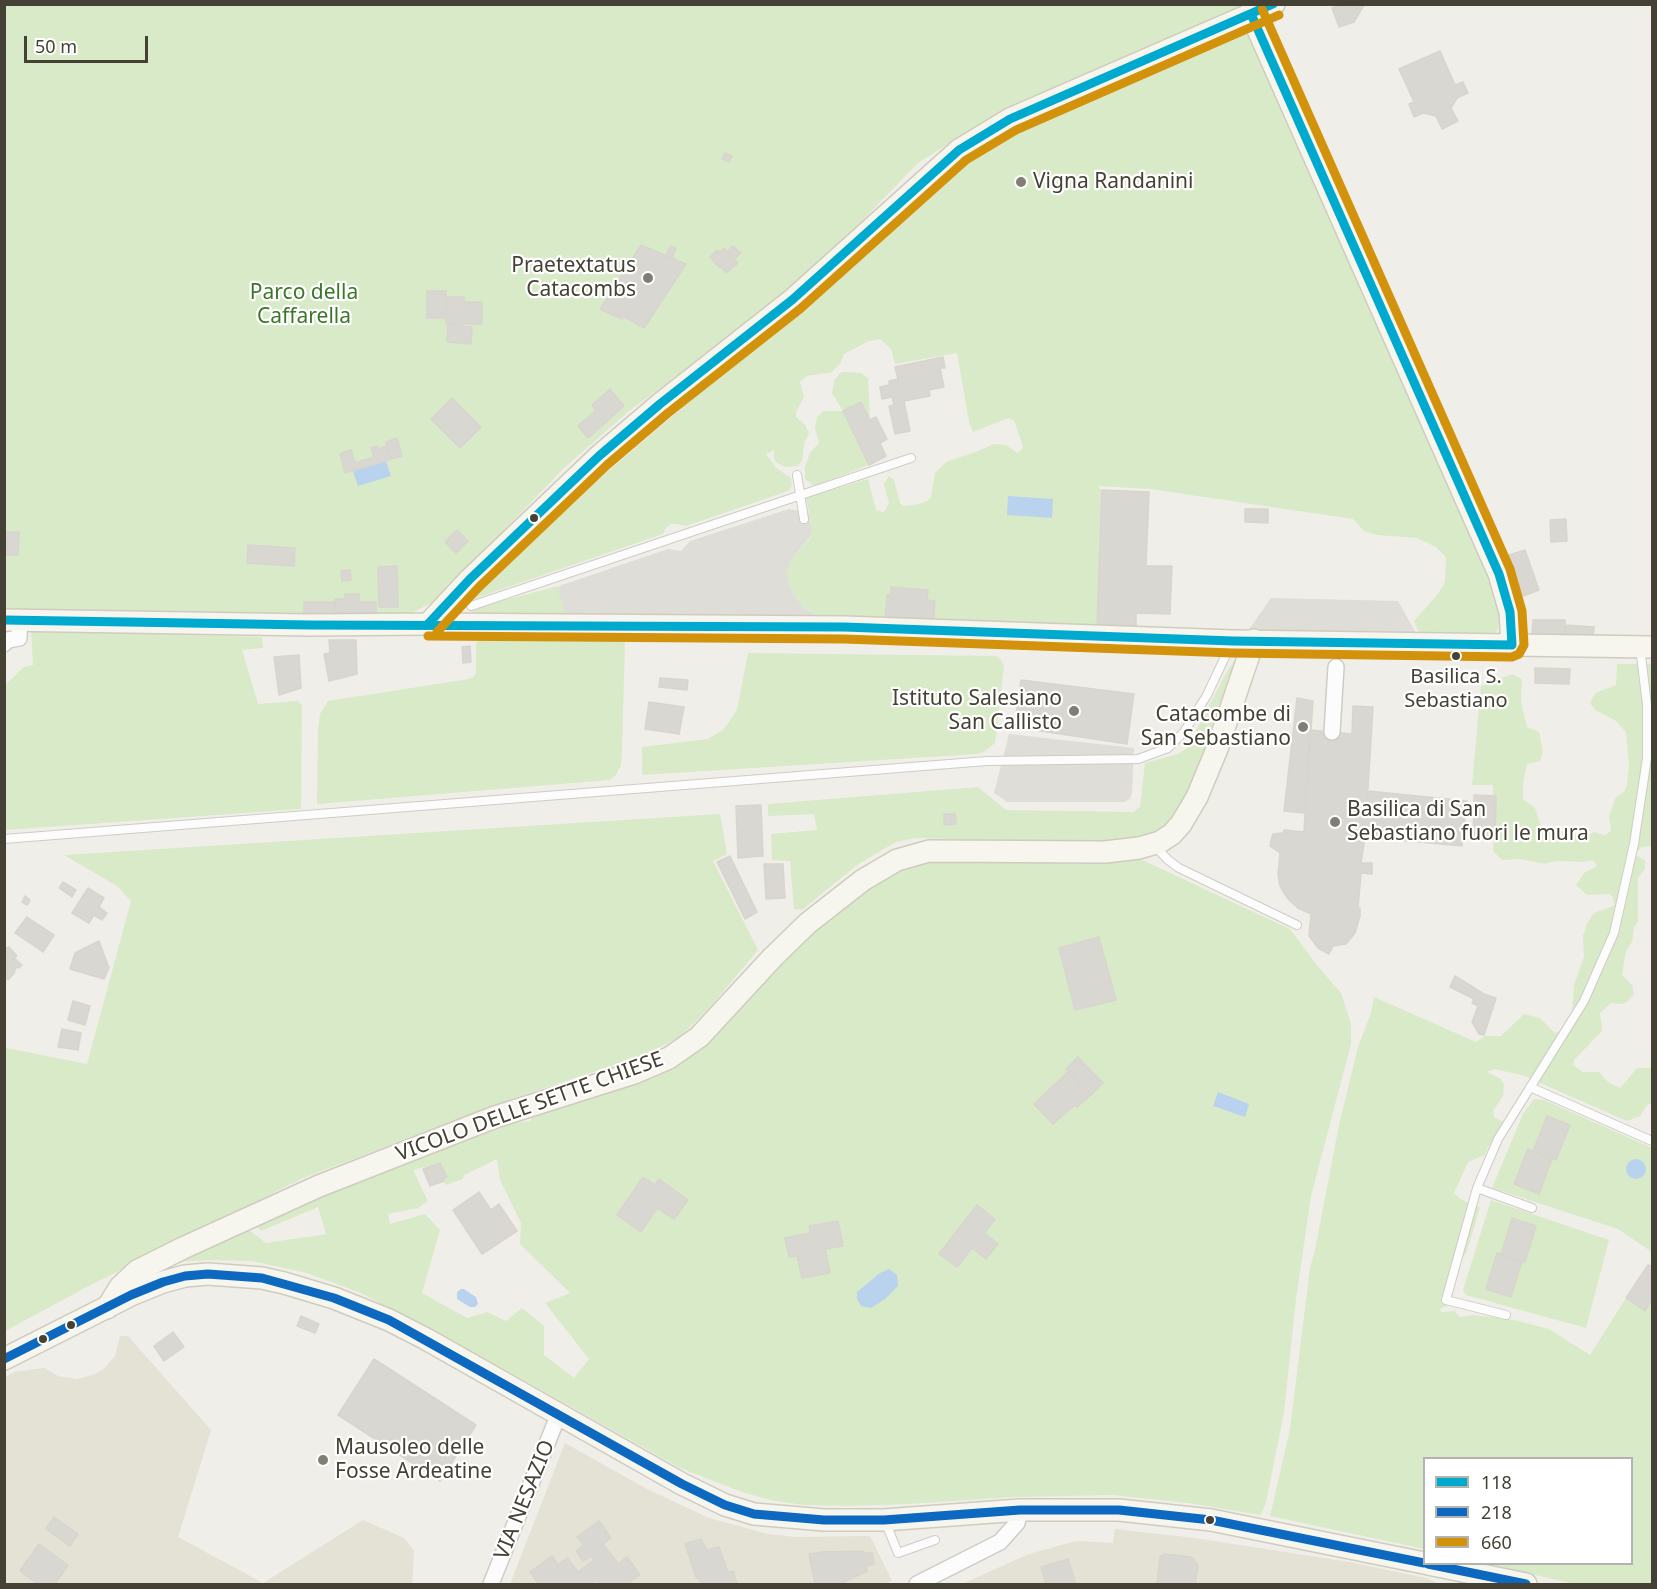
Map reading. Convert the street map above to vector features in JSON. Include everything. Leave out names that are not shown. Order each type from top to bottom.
[{"type":"main road","points":[[428,624],[535,515],[606,450],[792,300],[935,170],[964,147],[1010,119],[1274,4]]},
{"type":"main road","points":[[1251,14],[1499,574],[1510,612],[1512,645]]},
{"type":"main road","points":[[12,620],[310,626],[428,624],[844,627],[1233,640],[1646,647]]},
{"type":"main road","name":"VICOLO DELLE SETTE CHIESE","points":[[107,1308],[120,1287],[137,1271],[319,1186],[495,1117],[634,1073],[669,1058],[699,1037],[773,957],[808,923],[863,880],[897,860],[929,851],[1105,852],[1132,850],[1154,844],[1178,828],[1193,806],[1217,749],[1254,640]]},
{"type":"main road","points":[[4,1359],[142,1290],[185,1276],[232,1275],[284,1283],[343,1301],[389,1320],[682,1484],[737,1509],[754,1514],[793,1519],[884,1520],[1020,1510],[1119,1510],[1186,1516],[1423,1562]]},
{"type":"main road","points":[[1434,1565],[1502,1582],[1527,1584]]},
{"type":"street","points":[[4,644],[8,640],[19,638],[12,620]]},
{"type":"street","points":[[1332,732],[1336,667]]},
{"type":"street","name":"VIA NESAZIO","points":[[491,1584],[558,1416]]},
{"type":"street","points":[[917,1584],[1000,1542],[1017,1523],[1020,1510]]},
{"type":"lane","points":[[471,606],[911,458]]},
{"type":"lane","points":[[797,475],[804,519]]},
{"type":"lane","points":[[4,839],[987,761],[1138,759],[1163,751],[1179,739],[1207,694],[1233,640]]},
{"type":"lane","points":[[1506,1315],[1446,1300],[1477,1188],[1498,1139],[1584,1001],[1614,933],[1634,844],[1647,758],[1646,647]]},
{"type":"lane","points":[[1154,844],[1168,860],[1179,867],[1297,926]]},
{"type":"lane","points":[[1530,1087],[1653,1141]]},
{"type":"lane","points":[[1477,1188],[1532,1208]]},
{"type":"lane","points":[[884,1520],[898,1553],[935,1540]]},
{"type":"shaded area","points":[[789,509],[809,513],[812,531],[810,537],[791,560],[787,572],[788,581],[791,590],[804,608],[818,616],[565,617],[558,589],[562,585],[668,549],[681,551],[690,541]]},
{"type":"shaded area","points":[[1271,598],[1398,601],[1416,633],[1248,631]]},
{"type":"shaded area","points":[[1009,734],[1134,748],[1130,799],[1124,802],[1007,802],[994,793]]},
{"type":"shaded area","points":[[120,1336],[128,1336],[211,1430],[178,1537],[263,1583],[363,1520],[404,1538],[414,1551],[412,1584],[5,1584],[4,1378],[14,1372],[44,1368],[58,1376],[77,1379],[93,1375],[104,1369],[115,1356]]},
{"type":"shaded area","points":[[565,1443],[647,1489],[709,1518],[768,1534],[795,1537],[870,1536],[892,1581],[884,1584],[510,1584]]},
{"type":"shaded area","points":[[1115,1529],[1195,1538],[1349,1562],[1426,1578],[1440,1584],[962,1584],[1029,1554],[1076,1541],[1113,1543]]},
{"type":"green space","name":"Parco della Caffarella","points":[[4,5],[1248,5],[1046,92],[970,130],[918,163],[823,261],[685,370],[629,411],[563,469],[436,601],[409,614],[255,617],[5,612]]},
{"type":"green space","points":[[1240,32],[1253,40],[1495,589],[1499,620],[1498,629],[1490,642],[1421,638],[1414,621],[1438,594],[1445,582],[1446,557],[1436,547],[1417,538],[1377,535],[1364,531],[1353,519],[1150,489],[1098,486],[1102,490],[1097,626],[933,627],[935,601],[927,600],[928,590],[892,587],[891,595],[887,595],[885,623],[818,616],[804,608],[788,582],[787,572],[791,560],[811,537],[811,522],[806,498],[868,479],[876,510],[884,512],[889,503],[884,484],[889,476],[894,480],[900,503],[903,506],[914,505],[926,502],[931,497],[935,473],[946,462],[994,444],[1006,445],[1018,453],[1023,447],[1015,423],[1008,418],[973,432],[969,422],[957,353],[895,364],[891,349],[880,339],[869,341],[844,354],[840,364],[832,372],[807,376],[800,382],[804,397],[796,412],[796,417],[805,425],[809,433],[804,444],[802,461],[797,466],[785,467],[774,459],[774,450],[766,454],[776,468],[791,478],[792,486],[788,491],[686,526],[671,524],[663,534],[470,600],[469,593],[987,140]]},
{"type":"green space","points":[[840,373],[861,373],[868,378],[870,420],[861,403],[843,412],[869,465],[814,486],[805,479],[805,467],[810,453],[819,443],[815,427],[817,417],[823,411],[843,411],[832,393],[834,381]]},
{"type":"green space","points":[[562,585],[559,587],[565,617],[476,618],[472,613],[471,609]]},
{"type":"green space","points":[[31,630],[262,637],[263,648],[242,650],[258,704],[298,701],[302,705],[301,809],[6,830],[4,686],[24,667],[33,665]]},
{"type":"green space","points":[[487,639],[625,641],[622,752],[621,765],[616,775],[610,780],[317,804],[318,731],[320,714],[328,701],[469,679],[475,676],[476,643]]},
{"type":"green space","points":[[748,653],[996,656],[1004,666],[995,743],[984,752],[977,754],[642,775],[642,747],[708,739],[724,729],[737,710]]},
{"type":"green space","points":[[1242,657],[1187,800],[1167,826],[1154,835],[1139,841],[1091,843],[916,838],[896,842],[857,865],[802,910],[794,909],[790,861],[772,860],[771,834],[817,830],[814,814],[768,816],[768,804],[978,787],[1006,810],[1133,812],[1140,807],[1145,763],[1178,754],[1187,748],[1225,675],[1234,661]]},
{"type":"green space","points":[[1617,664],[1652,664],[1652,846],[1642,847],[1636,852],[1637,856],[1645,860],[1645,869],[1638,878],[1638,921],[1634,928],[1632,942],[1626,951],[1622,975],[1632,985],[1634,994],[1623,1004],[1611,1003],[1600,1013],[1602,1031],[1574,1060],[1573,1065],[1583,1072],[1599,1072],[1609,1083],[1620,1088],[1637,1068],[1652,1068],[1652,1103],[1647,1105],[1640,1116],[1627,1121],[1522,1075],[1494,1069],[1487,1072],[1501,1079],[1504,1085],[1503,1096],[1493,1111],[1494,1117],[1504,1122],[1505,1136],[1499,1143],[1488,1146],[1485,1155],[1468,1162],[1454,1193],[1462,1200],[1480,1207],[1466,1254],[1453,1263],[1449,1290],[1453,1296],[1452,1302],[1439,1309],[1442,1312],[1455,1311],[1460,1317],[1473,1315],[1492,1317],[1549,1329],[1590,1355],[1626,1298],[1645,1310],[1652,1303],[1652,1584],[1575,1584],[1491,1565],[1633,1565],[1633,1457],[1423,1457],[1423,1549],[1270,1516],[1290,1429],[1310,1268],[1339,1125],[1358,1047],[1371,1013],[1374,997],[1476,1042],[1485,1036],[1501,1036],[1524,1014],[1540,1018],[1555,1033],[1564,1030],[1572,1015],[1574,985],[1584,957],[1583,936],[1587,924],[1594,913],[1614,904],[1613,897],[1609,894],[1587,895],[1576,885],[1584,873],[1597,866],[1593,860],[1556,861],[1544,864],[1521,859],[1502,860],[1493,851],[1496,796],[1493,795],[1493,785],[1472,785],[1481,686],[1512,674],[1522,679],[1521,702],[1527,727],[1539,732],[1543,752],[1540,761],[1527,764],[1523,799],[1535,808],[1542,830],[1563,831],[1583,837],[1594,832],[1605,835],[1611,831],[1609,816],[1616,797],[1624,792],[1627,785],[1629,766],[1626,732],[1616,721],[1595,710],[1590,703],[1595,693],[1616,685]]},
{"type":"green space","points":[[720,814],[727,854],[713,861],[758,950],[711,1006],[680,1037],[642,1056],[514,1098],[303,1178],[5,1330],[4,1075],[6,1048],[87,1064],[131,901],[117,886],[64,855]]},
{"type":"green space","points":[[924,856],[1136,857],[1290,929],[1341,993],[1351,1024],[1351,1044],[1311,1196],[1296,1299],[1284,1412],[1266,1502],[1261,1515],[1188,1503],[1113,1495],[1015,1497],[848,1506],[803,1505],[770,1500],[742,1492],[680,1468],[520,1378],[361,1293],[307,1273],[252,1261],[177,1262],[245,1227],[266,1243],[326,1234],[318,1207],[261,1231],[253,1223],[510,1118],[521,1122],[530,1121],[538,1109],[651,1073],[832,909]],"holes":[[[1059,948],[1115,1000],[1076,1010]],[[1079,1057],[1103,1084],[1053,1124],[1034,1104],[1069,1071],[1067,1068]],[[497,1159],[500,1180],[521,1223],[520,1244],[570,1293],[545,1303],[589,1359],[574,1378],[544,1355],[544,1326],[522,1308],[506,1321],[487,1312],[467,1318],[422,1293],[440,1230],[425,1214],[390,1224],[388,1214],[418,1208],[428,1201],[413,1170],[440,1163],[447,1177],[443,1179],[445,1185],[463,1179],[464,1175]],[[977,1205],[995,1218],[984,1233],[998,1244],[986,1259],[972,1248],[957,1267],[940,1254]]]},
{"type":"green space","points":[[1534,1099],[1544,1100],[1652,1148],[1652,1252],[1618,1229],[1492,1188],[1523,1114]],"holes":[[[1547,1116],[1570,1125],[1556,1160],[1552,1159],[1538,1194],[1515,1184],[1529,1149],[1533,1151]]]},
{"type":"green space","points":[[1491,1200],[1609,1240],[1586,1328],[1466,1295],[1463,1290]],"holes":[[[1512,1218],[1536,1226],[1510,1297],[1486,1289],[1497,1253],[1501,1255]]]},
{"type":"water","points":[[386,461],[391,476],[358,486],[353,471]]},
{"type":"water","points":[[1008,496],[1053,499],[1052,518],[1007,515]]},
{"type":"water","points":[[1218,1092],[1249,1104],[1245,1117],[1213,1106]]},
{"type":"water","points":[[1636,1159],[1643,1162],[1646,1169],[1643,1176],[1636,1179],[1629,1176],[1626,1169],[1629,1162]]},
{"type":"water","points":[[889,1269],[897,1275],[898,1286],[885,1299],[871,1308],[861,1306],[857,1299],[857,1292],[880,1273]]},
{"type":"water","points":[[461,1289],[476,1297],[478,1304],[475,1307],[470,1307],[457,1299],[457,1292]]},
{"type":"building","points":[[1343,4],[1364,5],[1354,22],[1339,27],[1332,8]]},
{"type":"building","points":[[1440,51],[1455,85],[1463,82],[1468,93],[1457,98],[1451,108],[1458,121],[1442,129],[1436,116],[1423,113],[1414,117],[1409,104],[1414,102],[1399,69]]},
{"type":"building","points":[[725,153],[732,156],[729,162],[722,159]]},
{"type":"building","name":"Praetextatus Catacombs","points":[[641,245],[686,264],[644,328],[623,316],[622,319],[600,309]]},
{"type":"building","points":[[670,246],[676,248],[672,258],[666,256]]},
{"type":"building","points":[[733,246],[741,253],[736,258],[728,251]]},
{"type":"building","points":[[724,248],[731,256],[719,267],[710,257],[717,250],[719,252]]},
{"type":"building","points":[[731,256],[738,263],[726,273],[720,266]]},
{"type":"building","points":[[427,291],[446,291],[446,318],[427,318]]},
{"type":"building","points":[[446,297],[464,297],[464,302],[482,302],[482,324],[446,324]]},
{"type":"building","points":[[448,325],[472,327],[471,344],[447,342]]},
{"type":"building","points":[[943,357],[945,368],[940,368],[944,387],[929,390],[930,396],[904,401],[910,431],[895,434],[889,406],[894,405],[892,397],[882,399],[880,387],[889,385],[889,381],[898,379],[895,367]]},
{"type":"building","points":[[610,389],[624,406],[588,438],[578,426],[596,410],[592,405]]},
{"type":"building","points":[[452,398],[481,427],[460,448],[431,419]]},
{"type":"building","points":[[861,402],[870,420],[876,417],[887,439],[880,443],[886,456],[869,465],[843,411]]},
{"type":"building","points":[[397,438],[402,456],[391,459],[386,442]]},
{"type":"building","points":[[377,446],[378,449],[387,446],[391,459],[345,473],[340,454],[351,450],[355,463],[374,457],[371,448]]},
{"type":"building","points":[[1102,490],[1149,492],[1146,566],[1172,566],[1170,614],[1136,613],[1136,627],[1097,626]]},
{"type":"building","points":[[1245,509],[1268,509],[1268,523],[1245,522]]},
{"type":"building","points":[[1566,519],[1567,541],[1551,542],[1550,520]]},
{"type":"building","points":[[457,530],[468,541],[456,553],[445,542]]},
{"type":"building","points":[[4,532],[19,532],[18,555],[4,555]]},
{"type":"building","points":[[248,545],[295,548],[294,566],[247,563]]},
{"type":"building","points":[[1525,550],[1539,590],[1523,596],[1509,555]]},
{"type":"building","points":[[397,566],[398,607],[379,607],[378,567]]},
{"type":"building","points":[[350,570],[351,580],[342,581],[341,571]]},
{"type":"building","points":[[891,587],[928,590],[927,600],[935,601],[933,627],[885,623],[887,595],[891,595]]},
{"type":"building","points":[[345,594],[359,594],[359,602],[376,602],[376,618],[335,618],[335,599],[345,599]]},
{"type":"building","points":[[304,602],[335,602],[335,618],[304,619]]},
{"type":"building","points":[[1533,620],[1565,620],[1565,637],[1532,636]]},
{"type":"building","points":[[1566,625],[1594,627],[1593,638],[1565,637]]},
{"type":"building","points":[[329,640],[356,640],[357,674],[329,681],[324,654],[330,653]]},
{"type":"building","points":[[470,646],[471,662],[463,663],[462,647]]},
{"type":"building","points":[[299,655],[301,688],[279,695],[274,657]]},
{"type":"building","points":[[1535,668],[1570,669],[1569,684],[1535,683]]},
{"type":"building","points":[[660,678],[688,680],[687,690],[659,687]]},
{"type":"building","name":"Istituto Salesiano San Callisto","points":[[1021,680],[1134,694],[1127,744],[1014,727]]},
{"type":"building","points":[[1297,698],[1313,701],[1305,813],[1284,811]]},
{"type":"building","points":[[649,702],[684,707],[679,734],[645,729]]},
{"type":"building","name":"Basilica di San Sebastiano fuori le mura","points":[[1353,706],[1373,707],[1365,837],[1361,863],[1372,863],[1372,874],[1361,873],[1358,908],[1360,908],[1360,916],[1355,933],[1346,944],[1333,946],[1329,954],[1318,948],[1309,936],[1311,914],[1298,908],[1288,899],[1280,886],[1278,875],[1280,853],[1270,846],[1273,834],[1283,833],[1284,830],[1304,832],[1310,730],[1352,734]]},
{"type":"building","points":[[1368,791],[1467,801],[1462,846],[1365,837]]},
{"type":"building","points":[[1474,795],[1496,796],[1495,838],[1473,838]]},
{"type":"building","points":[[761,805],[763,856],[738,858],[736,806]]},
{"type":"building","points":[[944,814],[955,814],[956,824],[944,825]]},
{"type":"building","points":[[730,856],[757,912],[745,919],[717,862]]},
{"type":"building","points":[[764,864],[783,864],[785,898],[766,899]]},
{"type":"building","points":[[63,882],[76,890],[72,897],[59,888]]},
{"type":"building","points":[[88,888],[104,898],[99,907],[107,913],[102,920],[94,915],[89,923],[72,913]]},
{"type":"building","points":[[25,896],[30,900],[27,905],[22,902]]},
{"type":"building","points":[[27,917],[54,935],[43,952],[15,933]]},
{"type":"building","points":[[1099,937],[1116,1000],[1075,1010],[1059,948]]},
{"type":"building","points":[[99,941],[109,968],[104,979],[70,969],[75,953]]},
{"type":"building","points":[[9,947],[17,956],[8,964],[4,960],[4,949]]},
{"type":"building","points":[[14,958],[22,965],[19,968],[18,966],[8,980],[4,976],[4,960],[8,964]]},
{"type":"building","points":[[1455,976],[1484,994],[1496,998],[1484,1035],[1479,1034],[1472,1022],[1478,1006],[1472,1003],[1474,999],[1450,987]]},
{"type":"building","points":[[73,1001],[90,1006],[85,1025],[68,1020]]},
{"type":"building","points":[[62,1029],[81,1033],[78,1050],[58,1047]]},
{"type":"building","points":[[1078,1057],[1103,1083],[1091,1095],[1066,1069]]},
{"type":"building","points":[[1069,1071],[1091,1095],[1053,1124],[1034,1104]]},
{"type":"building","points":[[1547,1116],[1570,1125],[1556,1160],[1533,1151]]},
{"type":"building","points":[[1528,1149],[1552,1159],[1539,1194],[1514,1184]]},
{"type":"building","points":[[440,1163],[447,1177],[443,1179],[444,1181],[430,1186],[423,1169]]},
{"type":"building","points":[[643,1177],[655,1185],[659,1179],[688,1200],[674,1219],[657,1208],[641,1232],[617,1215]]},
{"type":"building","points":[[479,1192],[491,1210],[499,1204],[517,1231],[482,1254],[453,1210]]},
{"type":"building","points":[[977,1205],[995,1219],[984,1233],[998,1244],[986,1259],[972,1248],[957,1267],[939,1254]]},
{"type":"building","points":[[1512,1218],[1536,1226],[1525,1262],[1501,1255]]},
{"type":"building","points":[[838,1221],[843,1246],[825,1249],[830,1273],[802,1278],[797,1256],[789,1257],[785,1238],[810,1233],[809,1226]]},
{"type":"building","points":[[1497,1253],[1522,1261],[1511,1297],[1486,1289]]},
{"type":"building","points":[[1648,1265],[1652,1267],[1652,1299],[1645,1311],[1626,1298]]},
{"type":"building","points":[[301,1316],[319,1324],[315,1333],[297,1326]]},
{"type":"building","points":[[173,1332],[184,1347],[164,1361],[154,1346]]},
{"type":"building","points":[[374,1359],[476,1425],[440,1481],[338,1415]]},
{"type":"building","points":[[54,1517],[78,1534],[70,1546],[46,1529]]},
{"type":"building","points":[[599,1521],[611,1538],[603,1544],[618,1564],[627,1557],[640,1575],[627,1584],[612,1582],[601,1584],[597,1580],[591,1584],[539,1584],[530,1572],[552,1556],[558,1565],[567,1558],[578,1572],[594,1560],[591,1556],[583,1561],[576,1551],[584,1545],[577,1537]]},
{"type":"building","points":[[701,1539],[707,1550],[719,1547],[728,1572],[733,1571],[737,1584],[703,1584],[696,1577],[685,1544]]},
{"type":"building","points":[[39,1544],[68,1565],[55,1584],[38,1584],[20,1571]]},
{"type":"building","points":[[863,1551],[872,1553],[874,1564],[866,1566],[867,1571],[840,1584],[815,1584],[809,1554]]},
{"type":"building","points":[[1165,1554],[1191,1557],[1198,1565],[1195,1584],[1157,1584],[1160,1557]]},
{"type":"building","points":[[1068,1559],[1076,1584],[1046,1584],[1041,1567]]},
{"type":"transit line","name":"118","points":[[428,624],[470,579],[599,456],[660,404],[792,300],[959,150],[1010,119],[1273,4]]},
{"type":"transit line","name":"660","points":[[428,636],[844,639],[1233,653],[1512,657],[1519,654],[1524,645],[1522,611],[1510,569],[1262,9]]},
{"type":"transit line","name":"118","points":[[1251,14],[1499,574],[1510,612],[1512,645]]},
{"type":"transit line","name":"660","points":[[437,632],[479,587],[607,465],[668,413],[800,309],[966,160],[1016,130],[1279,15]]},
{"type":"transit line","name":"118","points":[[4,620],[310,625],[844,627],[1233,641],[1512,645]]},
{"type":"transit line","name":"218","points":[[4,1359],[131,1295],[163,1282],[185,1276],[208,1274],[262,1278],[334,1298],[389,1320],[682,1484],[725,1505],[754,1514],[824,1520],[884,1520],[1020,1510],[1119,1510],[1211,1520],[1423,1563]]},
{"type":"transit line","name":"218","points":[[1433,1565],[1526,1584]]},
{"type":"place","name":"Vigna Randanini","points":[[1021,182]]},
{"type":"place","name":"Praetextatus Catacombs","points":[[648,278]]},
{"type":"place","name":"Basilica S. Sebastiano","points":[[1456,656]]},
{"type":"place","name":"Istituto Salesiano San Callisto","points":[[1074,711]]},
{"type":"place","name":"Catacombe di San Sebastiano","points":[[1303,727]]},
{"type":"place","name":"Basilica di San Sebastiano fuori le mura","points":[[1335,822]]},
{"type":"place","name":"Mausoleo delle Fosse Ardeatine","points":[[323,1460]]}]
